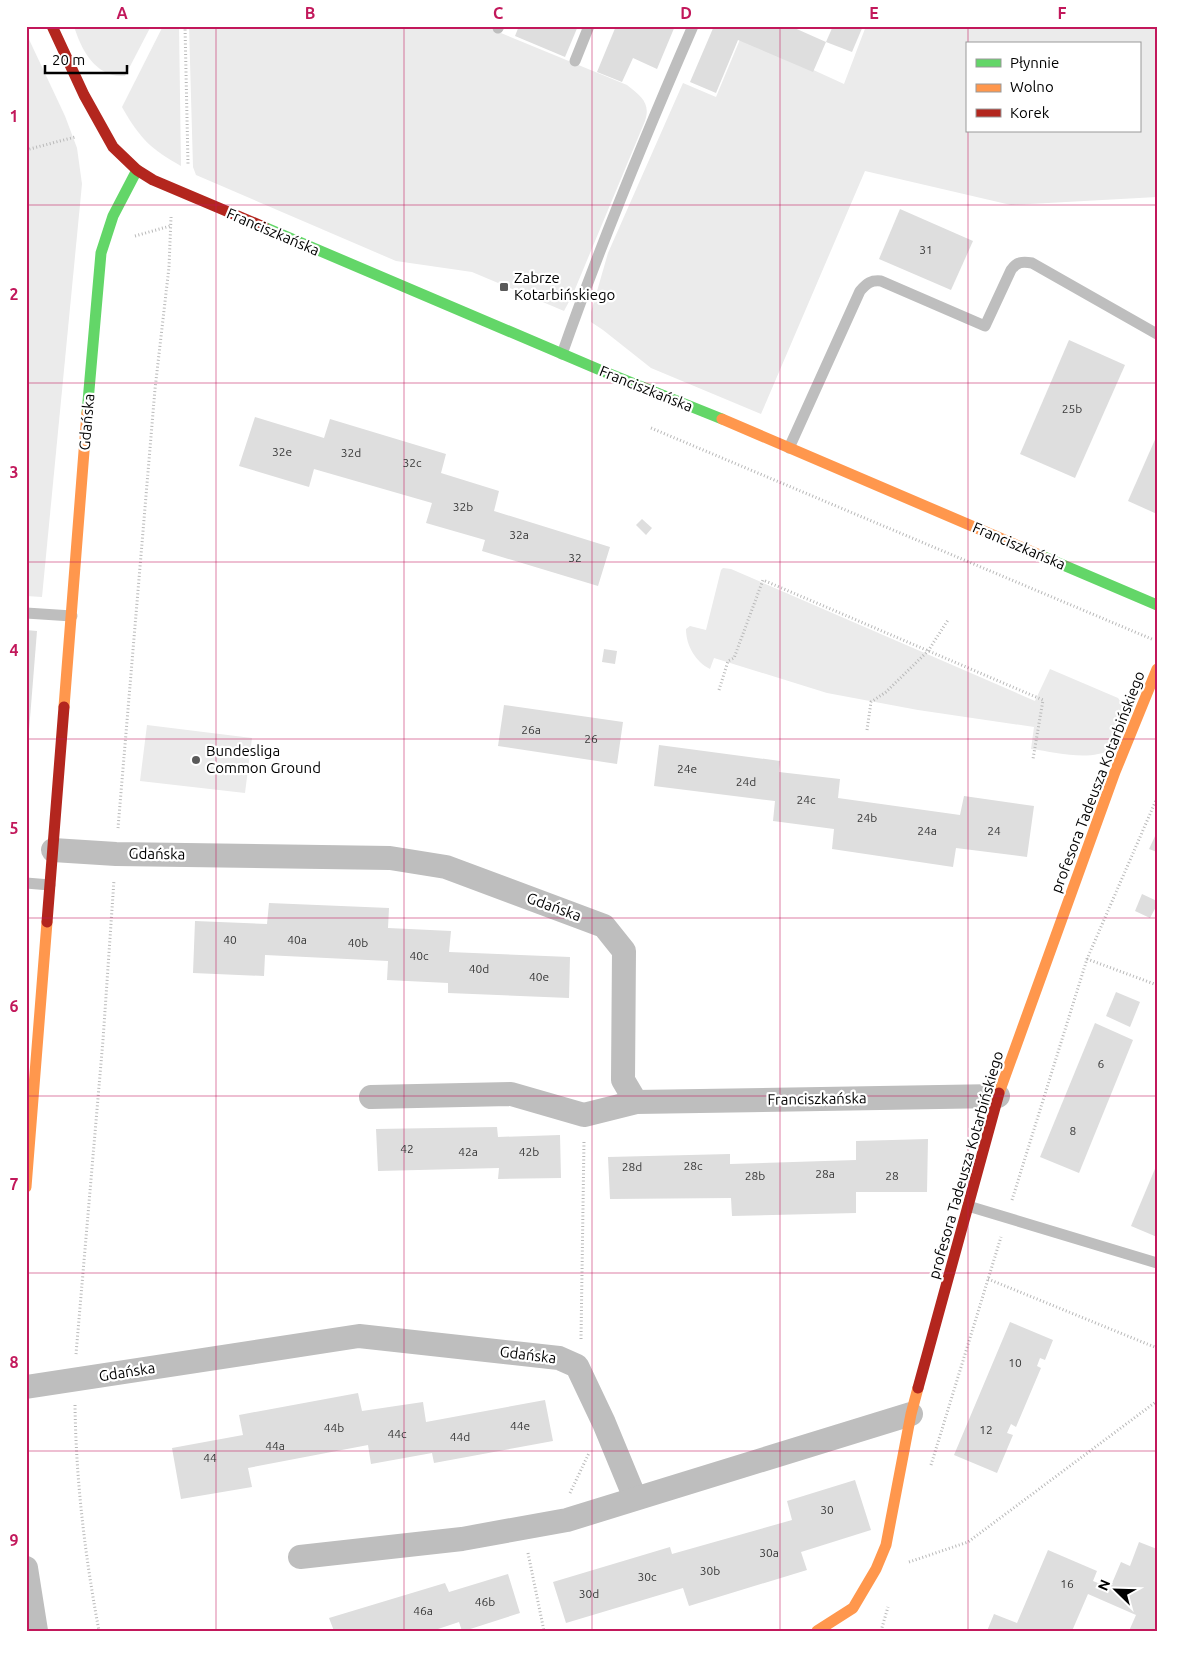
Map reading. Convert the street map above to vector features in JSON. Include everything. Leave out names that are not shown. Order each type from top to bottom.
[{"type":"street","points":[[52,26],[102,129],[124,159],[137,170]]},
{"type":"street","name":"Franciszkańska","points":[[137,170],[178,192],[789,448],[1157,605]]},
{"type":"street","name":"Gdańska","points":[[26,1187],[101,249],[113,213],[137,170]]},
{"type":"street","name":"profesora Tadeusza Kotarbińskiego","points":[[817,1631],[853,1608],[876,1569],[886,1545],[912,1414],[998,1096],[1115,772],[1157,669]]},
{"type":"street","name":"Gdańska","points":[[53,850],[116,854],[390,858],[446,867],[604,926],[624,951],[623,1080],[636,1102]]},
{"type":"street","points":[[371,1097],[511,1094],[584,1115],[636,1102]]},
{"type":"street","name":"Franciszkańska","points":[[636,1102],[998,1096]]},
{"type":"street","name":"Gdańska","points":[[26,1387],[359,1336],[559,1358],[577,1366],[604,1423],[635,1498]]},
{"type":"street","points":[[300,1557],[462,1539],[567,1520],[912,1414]]},
{"type":"street","points":[[26,1568],[36,1631]]},
{"type":"lane","points":[[575,60],[589,26]]},
{"type":"lane","points":[[562,354],[592,272],[693,26]]},
{"type":"lane","points":[[789,448],[860,291],[873,280],[881,281],[985,326],[1011,270],[1016,263],[1024,261],[1032,263],[1157,334]]},
{"type":"lane","points":[[26,613],[72,616]]},
{"type":"lane","points":[[26,883],[50,885]]},
{"type":"lane","points":[[968,1206],[1157,1263]]},
{"type":"path","points":[[98,1631],[80,1501],[75,1439],[74,1380],[155,389],[169,267],[171,210],[188,168],[185,26]]},
{"type":"path","points":[[26,150],[102,129]]},
{"type":"path","points":[[651,428],[1157,642]]},
{"type":"path","points":[[719,690],[728,662],[734,658],[763,580],[1043,700],[1033,759]]},
{"type":"path","points":[[867,730],[871,702],[886,692],[928,651],[948,620]]},
{"type":"path","points":[[1087,959],[1157,985]]},
{"type":"path","points":[[577,1366],[581,1346],[584,1115]]},
{"type":"path","points":[[988,1279],[1157,1348]]},
{"type":"path","points":[[901,1564],[968,1542],[1157,1401]]},
{"type":"path","points":[[555,1522],[604,1423]]},
{"type":"path","points":[[522,1528],[544,1631]]},
{"type":"shaded area","points":[[74,26],[151,26],[125,76],[106,72],[91,61],[81,44]]},
{"type":"shaded area","points":[[163,26],[179,26],[181,166],[161,154],[146,141],[122,107]]},
{"type":"shaded area","points":[[189,26],[484,26],[627,85],[644,100],[647,115],[573,294],[564,311],[472,272],[396,261],[196,175],[193,167]]},
{"type":"shaded area","points":[[866,26],[1157,26],[1157,197],[1011,205],[865,171],[761,414],[651,368],[591,322],[591,312],[608,253],[683,83],[716,97],[741,37],[844,84]]},
{"type":"shaded area","points":[[26,33],[65,116],[77,148],[82,184],[42,597],[26,596]]},
{"type":"shaded area","points":[[723,568],[731,569],[1035,701],[1050,669],[1118,698],[1125,712],[1112,749],[1103,753],[1083,756],[1031,749],[1034,727],[918,710],[827,693],[714,658],[710,669],[700,662],[693,653],[686,635],[686,629],[690,626],[706,630]]},
{"type":"shaded area","name":"Bundesliga Common Ground","points":[[147,725],[252,738],[245,793],[140,781]]},
{"type":"building","points":[[519,26],[578,26],[565,57],[515,36]]},
{"type":"building","points":[[616,26],[675,26],[657,69],[633,58],[622,82],[597,72]]},
{"type":"building","points":[[714,26],[790,26],[826,42],[813,72],[738,40],[716,93],[690,82]]},
{"type":"building","points":[[833,26],[863,26],[852,52],[826,42]]},
{"type":"building","points":[[900,209],[973,241],[951,290],[879,259]]},
{"type":"building","points":[[1069,340],[1125,365],[1075,478],[1020,454]]},
{"type":"building","points":[[255,417],[324,438],[330,419],[446,454],[441,473],[499,491],[494,511],[610,547],[598,586],[482,551],[485,540],[426,523],[432,503],[314,469],[309,487],[239,466]]},
{"type":"building","points":[[1157,435],[1157,514],[1128,501]]},
{"type":"building","points":[[642,519],[652,528],[646,535],[636,525]]},
{"type":"building","points":[[26,630],[37,631],[28,743],[26,743]]},
{"type":"building","points":[[604,649],[617,651],[615,664],[602,662]]},
{"type":"building","points":[[504,705],[623,722],[617,764],[498,746]]},
{"type":"building","points":[[659,745],[780,761],[779,772],[840,779],[838,798],[960,815],[964,796],[1034,806],[1027,857],[956,848],[953,867],[832,849],[834,829],[773,821],[775,801],[654,786]]},
{"type":"building","points":[[1157,832],[1157,852],[1149,849]]},
{"type":"building","points":[[1142,894],[1157,901],[1157,905],[1150,918],[1135,911]]},
{"type":"building","points":[[269,903],[389,908],[388,928],[451,931],[449,952],[570,957],[569,998],[448,993],[448,983],[387,980],[388,961],[265,955],[264,976],[193,973],[195,921],[267,924]]},
{"type":"building","points":[[1116,992],[1140,1002],[1130,1027],[1106,1016]]},
{"type":"building","points":[[1095,1023],[1133,1040],[1079,1173],[1040,1157]]},
{"type":"building","points":[[497,1127],[498,1137],[560,1135],[561,1178],[498,1179],[499,1168],[378,1171],[376,1129]]},
{"type":"building","points":[[928,1139],[927,1192],[856,1192],[856,1213],[732,1216],[731,1198],[610,1199],[608,1157],[730,1154],[730,1164],[856,1160],[856,1141]]},
{"type":"building","points":[[1157,1164],[1157,1237],[1131,1226]]},
{"type":"building","points":[[1010,1322],[1053,1340],[1045,1360],[1040,1358],[1037,1366],[1041,1368],[1016,1427],[1011,1424],[1007,1433],[1013,1435],[997,1473],[954,1455]]},
{"type":"building","points":[[358,1393],[362,1411],[423,1402],[426,1422],[545,1400],[553,1441],[434,1463],[432,1453],[371,1464],[368,1445],[248,1468],[252,1487],[181,1499],[172,1448],[243,1435],[239,1415]]},
{"type":"building","points":[[855,1480],[871,1530],[801,1552],[807,1570],[689,1606],[683,1588],[566,1623],[553,1582],[670,1547],[672,1554],[792,1520],[787,1501]]},
{"type":"building","points":[[1139,1542],[1157,1549],[1157,1631],[1129,1631],[1136,1615],[1088,1594],[1072,1631],[987,1631],[994,1614],[1017,1623],[1048,1550],[1097,1571],[1093,1581],[1110,1588],[1121,1562],[1130,1566]]},
{"type":"building","points":[[508,1574],[520,1613],[464,1631],[462,1631],[459,1622],[432,1631],[334,1631],[329,1618],[445,1583],[449,1592]]},
{"type":"traffic: fast","points":[[87,413],[101,253],[113,216],[137,170]]},
{"type":"traffic: fast","points":[[264,227],[600,370],[722,419]]},
{"type":"traffic: fast","points":[[1042,556],[1157,605]]},
{"type":"traffic: slow","points":[[64,707],[87,413]]},
{"type":"traffic: slow","points":[[722,419],[1042,556]]},
{"type":"traffic: slow","points":[[999,1093],[1115,772],[1157,669]]},
{"type":"traffic: slow","points":[[26,1187],[47,922]]},
{"type":"traffic: slow","points":[[817,1631],[853,1608],[876,1569],[886,1545],[911,1414],[918,1388]]},
{"type":"traffic: jam","points":[[52,26],[84,95],[113,147],[137,170],[153,180],[264,227]]},
{"type":"traffic: jam","points":[[47,922],[64,707]]},
{"type":"traffic: jam","points":[[918,1388],[999,1093]]},
{"type":"place","name":"Zabrze Kotarbińskiego","points":[[504,287]]},
{"type":"place","name":"Bundesliga Common Ground","points":[[196,760]]}]
